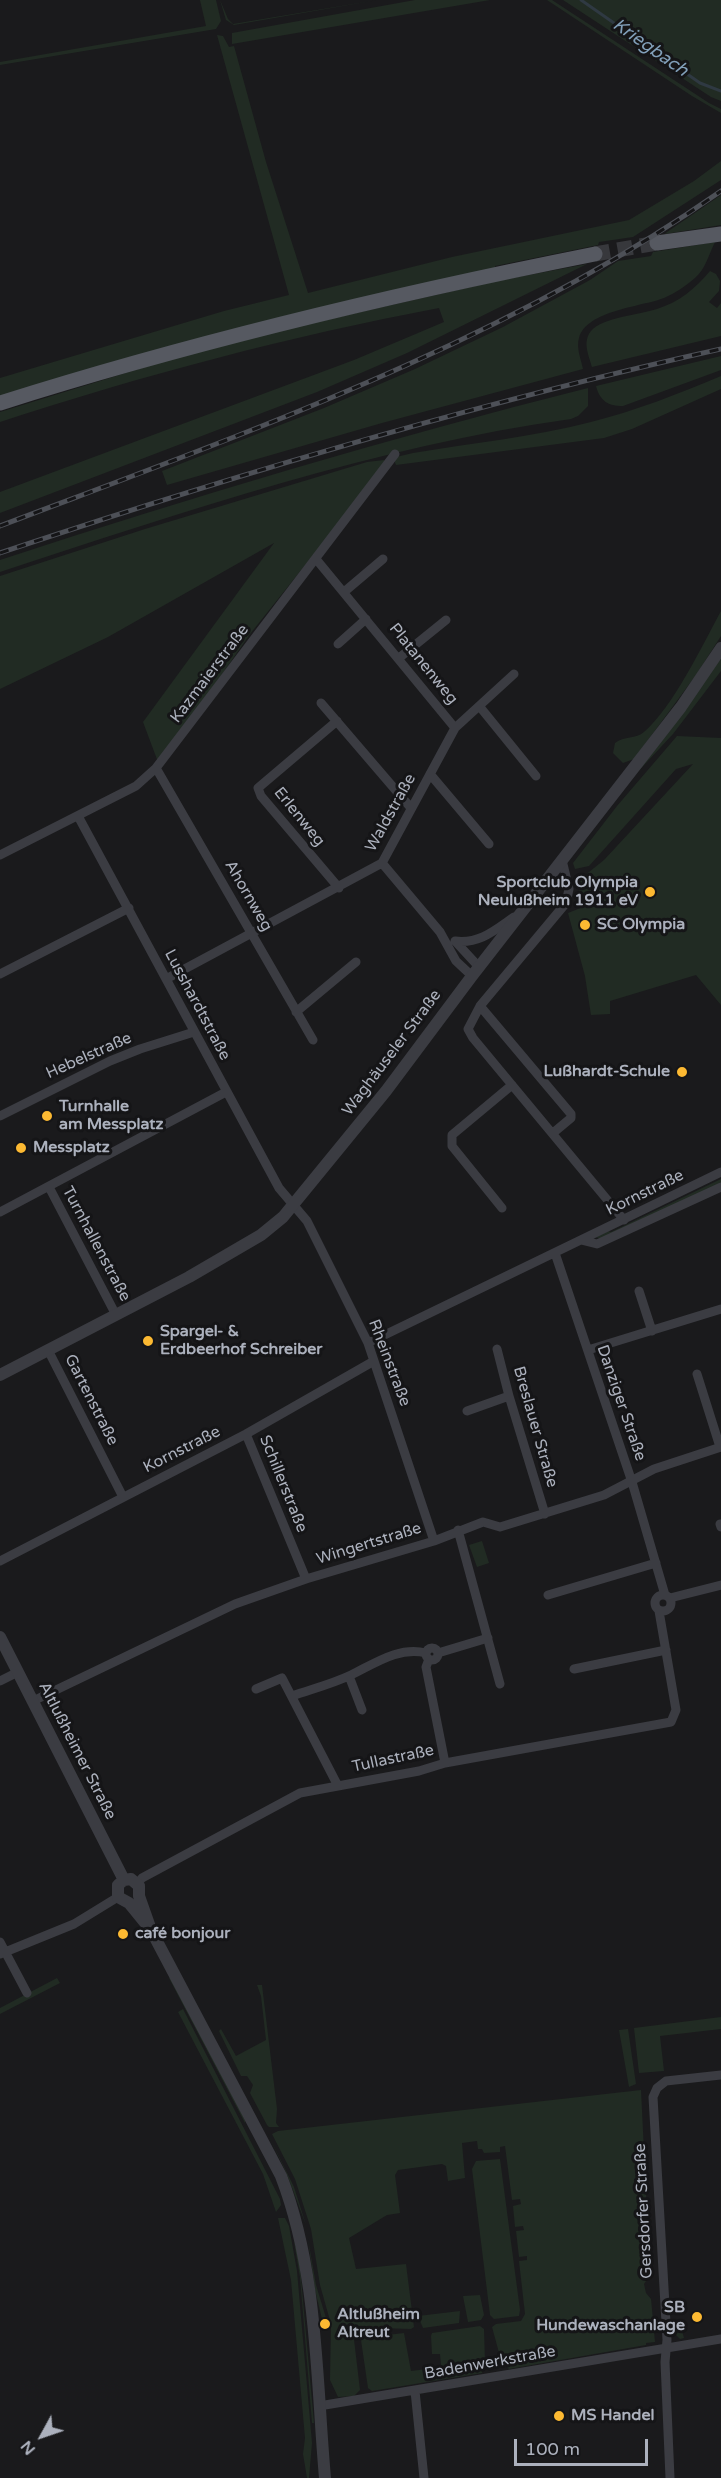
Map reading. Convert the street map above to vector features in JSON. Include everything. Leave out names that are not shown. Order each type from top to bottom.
[{"type":"main road","points":[[657,243],[721,234]]},
{"type":"main road","points":[[0,403],[264,327],[463,280],[595,254]]},
{"type":"street","name":"Kazmaierstraße","points":[[0,855],[136,786],[156,768],[395,454]]},
{"type":"street","name":"Platanenweg","points":[[316,559],[455,728]]},
{"type":"street","points":[[344,592],[383,559]]},
{"type":"street","name":"Platanenweg","points":[[338,644],[366,619]]},
{"type":"street","points":[[399,658],[446,620]]},
{"type":"street","name":"Waghäuseler Straße","points":[[0,1375],[189,1277],[253,1240],[272,1227],[294,1206],[386,1091],[475,972],[681,707],[721,648]]},
{"type":"street","name":"Waldstraße","points":[[166,979],[382,863],[455,728],[514,674]]},
{"type":"street","points":[[321,702],[411,808]]},
{"type":"street","points":[[480,707],[537,776]]},
{"type":"street","name":"Erlenweg","points":[[337,721],[258,788],[261,796],[339,888]]},
{"type":"street","name":"Ahornweg","points":[[156,768],[313,1040]]},
{"type":"street","points":[[430,774],[489,844]]},
{"type":"street","name":"Lusshardtstraße","points":[[78,816],[279,1188],[294,1206]]},
{"type":"street","points":[[562,860],[569,889],[566,903],[480,1006],[468,1029],[624,1220]]},
{"type":"street","points":[[382,863],[440,932],[456,960],[475,972]]},
{"type":"street","points":[[0,974],[129,908]]},
{"type":"street","points":[[455,941],[472,942],[483,938],[521,913]]},
{"type":"street","points":[[440,932],[455,941],[475,972]]},
{"type":"street","points":[[296,1012],[356,962]]},
{"type":"street","points":[[480,1006],[571,1114],[571,1118],[553,1133]]},
{"type":"street","name":"Hebelstraße","points":[[0,1116],[110,1061],[194,1032]]},
{"type":"street","points":[[502,1209],[452,1146],[452,1135],[512,1085]]},
{"type":"street","points":[[1,1210],[49,1187],[226,1092]]},
{"type":"street","name":"Kornstraße","points":[[368,1343],[721,1172]]},
{"type":"street","name":"Turnhallenstraße","points":[[49,1187],[116,1315]]},
{"type":"street","name":"Kornstraße","points":[[581,1240],[597,1244],[721,1187]]},
{"type":"street","name":"Rheinstraße","points":[[294,1206],[307,1221],[368,1343],[434,1541]]},
{"type":"street","name":"Danziger Straße","points":[[555,1253],[668,1596]]},
{"type":"street","points":[[639,1291],[652,1331]]},
{"type":"street","points":[[588,1350],[721,1308]]},
{"type":"street","name":"Breslauer Straße","points":[[497,1349],[545,1514]]},
{"type":"street","name":"Gartenstraße","points":[[48,1350],[123,1497]]},
{"type":"street","name":"Kornstraße","points":[[0,1561],[246,1434],[374,1361]]},
{"type":"street","points":[[697,1374],[721,1447]]},
{"type":"street","points":[[467,1411],[509,1396]]},
{"type":"street","name":"Schillerstraße","points":[[246,1434],[306,1579]]},
{"type":"street","name":"Wingertstraße","points":[[33,1701],[235,1604],[306,1579],[434,1541],[483,1522],[500,1527],[604,1495],[654,1469],[721,1447]]},
{"type":"street","points":[[458,1530],[500,1684]]},
{"type":"street","points":[[548,1595],[656,1563]]},
{"type":"street","points":[[574,1669],[666,1650],[659,1611],[670,1609],[672,1602],[668,1596],[721,1585]]},
{"type":"street","name":"Altlußheimer Straße","points":[[0,1637],[124,1880]]},
{"type":"street","points":[[292,1696],[349,1676],[382,1658],[416,1651],[436,1659],[438,1653],[488,1638]]},
{"type":"street","name":"Tullastraße","points":[[138,1883],[142,1878],[293,1797],[338,1785],[419,1771],[445,1763],[668,1723],[674,1719],[676,1710],[666,1650]]},
{"type":"street","points":[[428,1656],[426,1667],[445,1763]]},
{"type":"street","points":[[0,1681],[18,1672]]},
{"type":"street","points":[[349,1676],[363,1710]]},
{"type":"street","points":[[256,1689],[282,1678],[338,1785]]},
{"type":"street","points":[[2,1953],[129,1899],[140,1890],[138,1883],[131,1879],[124,1880],[117,1889],[129,1899],[151,1930],[280,2176],[298,2225],[314,2332],[325,2478]]},
{"type":"street","points":[[0,1942],[2,1953],[27,1993]]},
{"type":"street","name":"Gersdorfer Straße","points":[[670,2478],[666,2348],[653,2102],[657,2088],[666,2081],[721,2075]]},
{"type":"street","name":"Badenwerkstraße","points":[[319,2406],[721,2339]]},
{"type":"street","points":[[415,2391],[424,2478]]},
{"type":"shaded area","points":[[200,0],[216,0],[221,21],[216,29],[0,65],[0,62],[206,26]]},
{"type":"shaded area","points":[[220,0],[228,19],[233,24],[377,0],[234,25],[226,20]]},
{"type":"shaded area","points":[[415,0],[490,0],[232,44],[232,33]]},
{"type":"shaded area","points":[[547,0],[552,0],[721,109],[721,113],[692,96]]},
{"type":"shaded area","points":[[563,0],[721,0],[721,101],[711,97]]},
{"type":"shaded area","points":[[217,35],[223,36],[229,47],[234,46],[266,162],[308,293],[452,257],[629,220],[694,181],[721,161],[721,180],[633,237],[599,242],[598,245],[495,266],[495,268],[0,399],[0,378],[224,311],[289,295]]},
{"type":"shaded area","points":[[721,195],[721,225],[665,234],[667,232]]},
{"type":"shaded area","points":[[715,242],[702,270],[680,289],[664,298],[603,315],[592,321],[579,338],[579,354],[583,369],[382,423],[167,485],[162,471],[324,408],[415,369],[503,327],[590,280],[618,261],[651,256],[653,252]]},
{"type":"shaded area","points":[[587,264],[407,353],[317,392],[0,513],[0,492],[354,360],[444,322],[439,308],[383,319],[218,358],[108,388],[0,422],[0,412],[216,345],[497,281]]},
{"type":"shaded area","points":[[710,271],[716,274],[720,281],[719,291],[709,302],[717,308],[721,303],[721,336],[592,367],[587,340],[588,335],[597,326],[612,319],[657,309],[672,303],[698,284]]},
{"type":"shaded area","points":[[721,356],[721,370],[623,406],[605,402],[596,386]]},
{"type":"shaded area","points":[[721,376],[721,389],[632,429],[604,438],[396,465],[394,460],[396,457],[413,453],[525,436],[591,422],[656,402]]},
{"type":"shaded area","points":[[588,388],[588,406],[578,416],[571,419],[498,431],[354,463],[211,504],[0,572],[0,560],[146,513],[366,448]]},
{"type":"shaded area","points":[[384,460],[386,464],[250,634],[158,762],[143,722],[274,543],[108,637],[0,689],[0,576],[145,529],[367,462]]},
{"type":"shaded area","points":[[721,611],[721,636],[696,675],[634,759],[623,763],[613,753],[615,743],[641,734],[655,721],[676,692]]},
{"type":"shaded area","points":[[721,658],[721,671],[673,734],[632,778]]},
{"type":"shaded area","name":"Sportclub Olympia Neulußheim 1911 eV","points":[[677,736],[721,738],[721,1005],[696,975],[610,1001],[610,1014],[591,1015],[585,976],[568,913],[583,907],[576,877],[584,876],[604,860],[693,764],[676,769],[589,866],[575,869],[573,863],[617,806]]},
{"type":"shaded area","points":[[721,1179],[721,1183],[602,1239],[595,1237],[608,1231],[611,1232]]},
{"type":"shaded area","points":[[482,1541],[489,1563],[477,1567],[469,1545]]},
{"type":"shaded area","points":[[171,1977],[245,2120],[245,2123],[169,1978]]},
{"type":"shaded area","points":[[57,1978],[60,1983],[0,2014],[0,2008]]},
{"type":"shaded area","points":[[257,1985],[262,1985],[277,2109],[276,2123],[279,2127],[267,2125],[250,2093],[253,2085],[247,2076],[241,2076],[219,2031],[221,2029],[236,2056],[266,2040],[261,1996]]},
{"type":"shaded area","points":[[183,2009],[280,2199],[281,2205],[276,2212],[263,2174],[178,2012]]},
{"type":"shaded area","points":[[721,2017],[721,2029],[660,2036],[664,2071],[639,2073],[634,2028]]},
{"type":"shaded area","points":[[628,2029],[636,2084],[629,2087],[619,2030]]},
{"type":"shaded area","points":[[641,2090],[650,2275],[644,2284],[646,2293],[651,2299],[655,2342],[509,2369],[501,2360],[492,2327],[496,2324],[521,2321],[525,2314],[519,2261],[527,2260],[527,2256],[519,2257],[516,2231],[524,2230],[523,2226],[515,2227],[513,2206],[521,2204],[520,2199],[512,2200],[505,2146],[500,2147],[500,2152],[484,2153],[482,2149],[478,2149],[477,2141],[462,2143],[465,2178],[448,2181],[446,2166],[442,2164],[398,2170],[395,2175],[400,2213],[387,2215],[349,2238],[356,2269],[406,2264],[414,2327],[353,2331],[360,2390],[354,2396],[338,2397],[330,2380],[331,2324],[320,2285],[311,2229],[295,2179],[272,2134],[278,2131]]},
{"type":"shaded area","points":[[268,2134],[294,2187],[306,2225],[286,2172]]},
{"type":"shaded area","points":[[500,2159],[520,2310],[519,2316],[494,2319],[490,2315],[472,2169],[476,2161]]},
{"type":"shaded area","points":[[278,2218],[285,2218],[289,2226],[297,2271],[312,2443],[309,2478],[307,2478],[303,2454],[305,2438],[291,2280]]},
{"type":"shaded area","points":[[308,2239],[316,2285],[326,2318],[322,2319],[315,2290]]},
{"type":"shaded area","points":[[294,2242],[299,2256],[314,2423],[312,2423],[300,2277]]},
{"type":"shaded area","points":[[480,2295],[484,2315],[481,2320],[468,2322],[463,2296]]},
{"type":"shaded area","points":[[460,2311],[459,2323],[423,2328],[418,2316]]},
{"type":"shaded area","points":[[680,2323],[684,2338],[680,2339],[671,2330],[671,2324]]},
{"type":"shaded area","points":[[480,2326],[484,2329],[485,2362],[482,2373],[372,2391],[368,2388],[362,2338],[404,2333],[411,2371],[427,2369],[428,2377],[442,2375],[440,2354],[432,2354],[432,2333]]},
{"type":"waterway","name":"Kriegbach","points":[[581,0],[700,83],[721,91]]},
{"type":"tunnel","points":[[595,254],[657,243]]},
{"type":"railway","points":[[0,526],[279,419],[371,381],[462,339],[551,295],[637,245],[721,191]]},
{"type":"railway","points":[[0,553],[178,495],[448,416],[721,349]]},
{"type":"place","name":"Sportclub Olympia Neulußheim 1911 eV","points":[[650,892]]},
{"type":"place","name":"SC Olympia","points":[[585,925]]},
{"type":"place","name":"Lußhardt-Schule","points":[[682,1072]]},
{"type":"place","name":"Turnhalle am Messplatz","points":[[47,1116]]},
{"type":"place","name":"Messplatz","points":[[21,1148]]},
{"type":"place","name":"Spargel- & Erdbeerhof Schreiber","points":[[148,1341]]},
{"type":"place","name":"café bonjour","points":[[123,1934]]},
{"type":"place","name":"SB Hundewaschanlage","points":[[697,2317]]},
{"type":"place","name":"Altlußheim Altreut","points":[[325,2324]]},
{"type":"place","name":"MS Handel","points":[[559,2416]]}]
